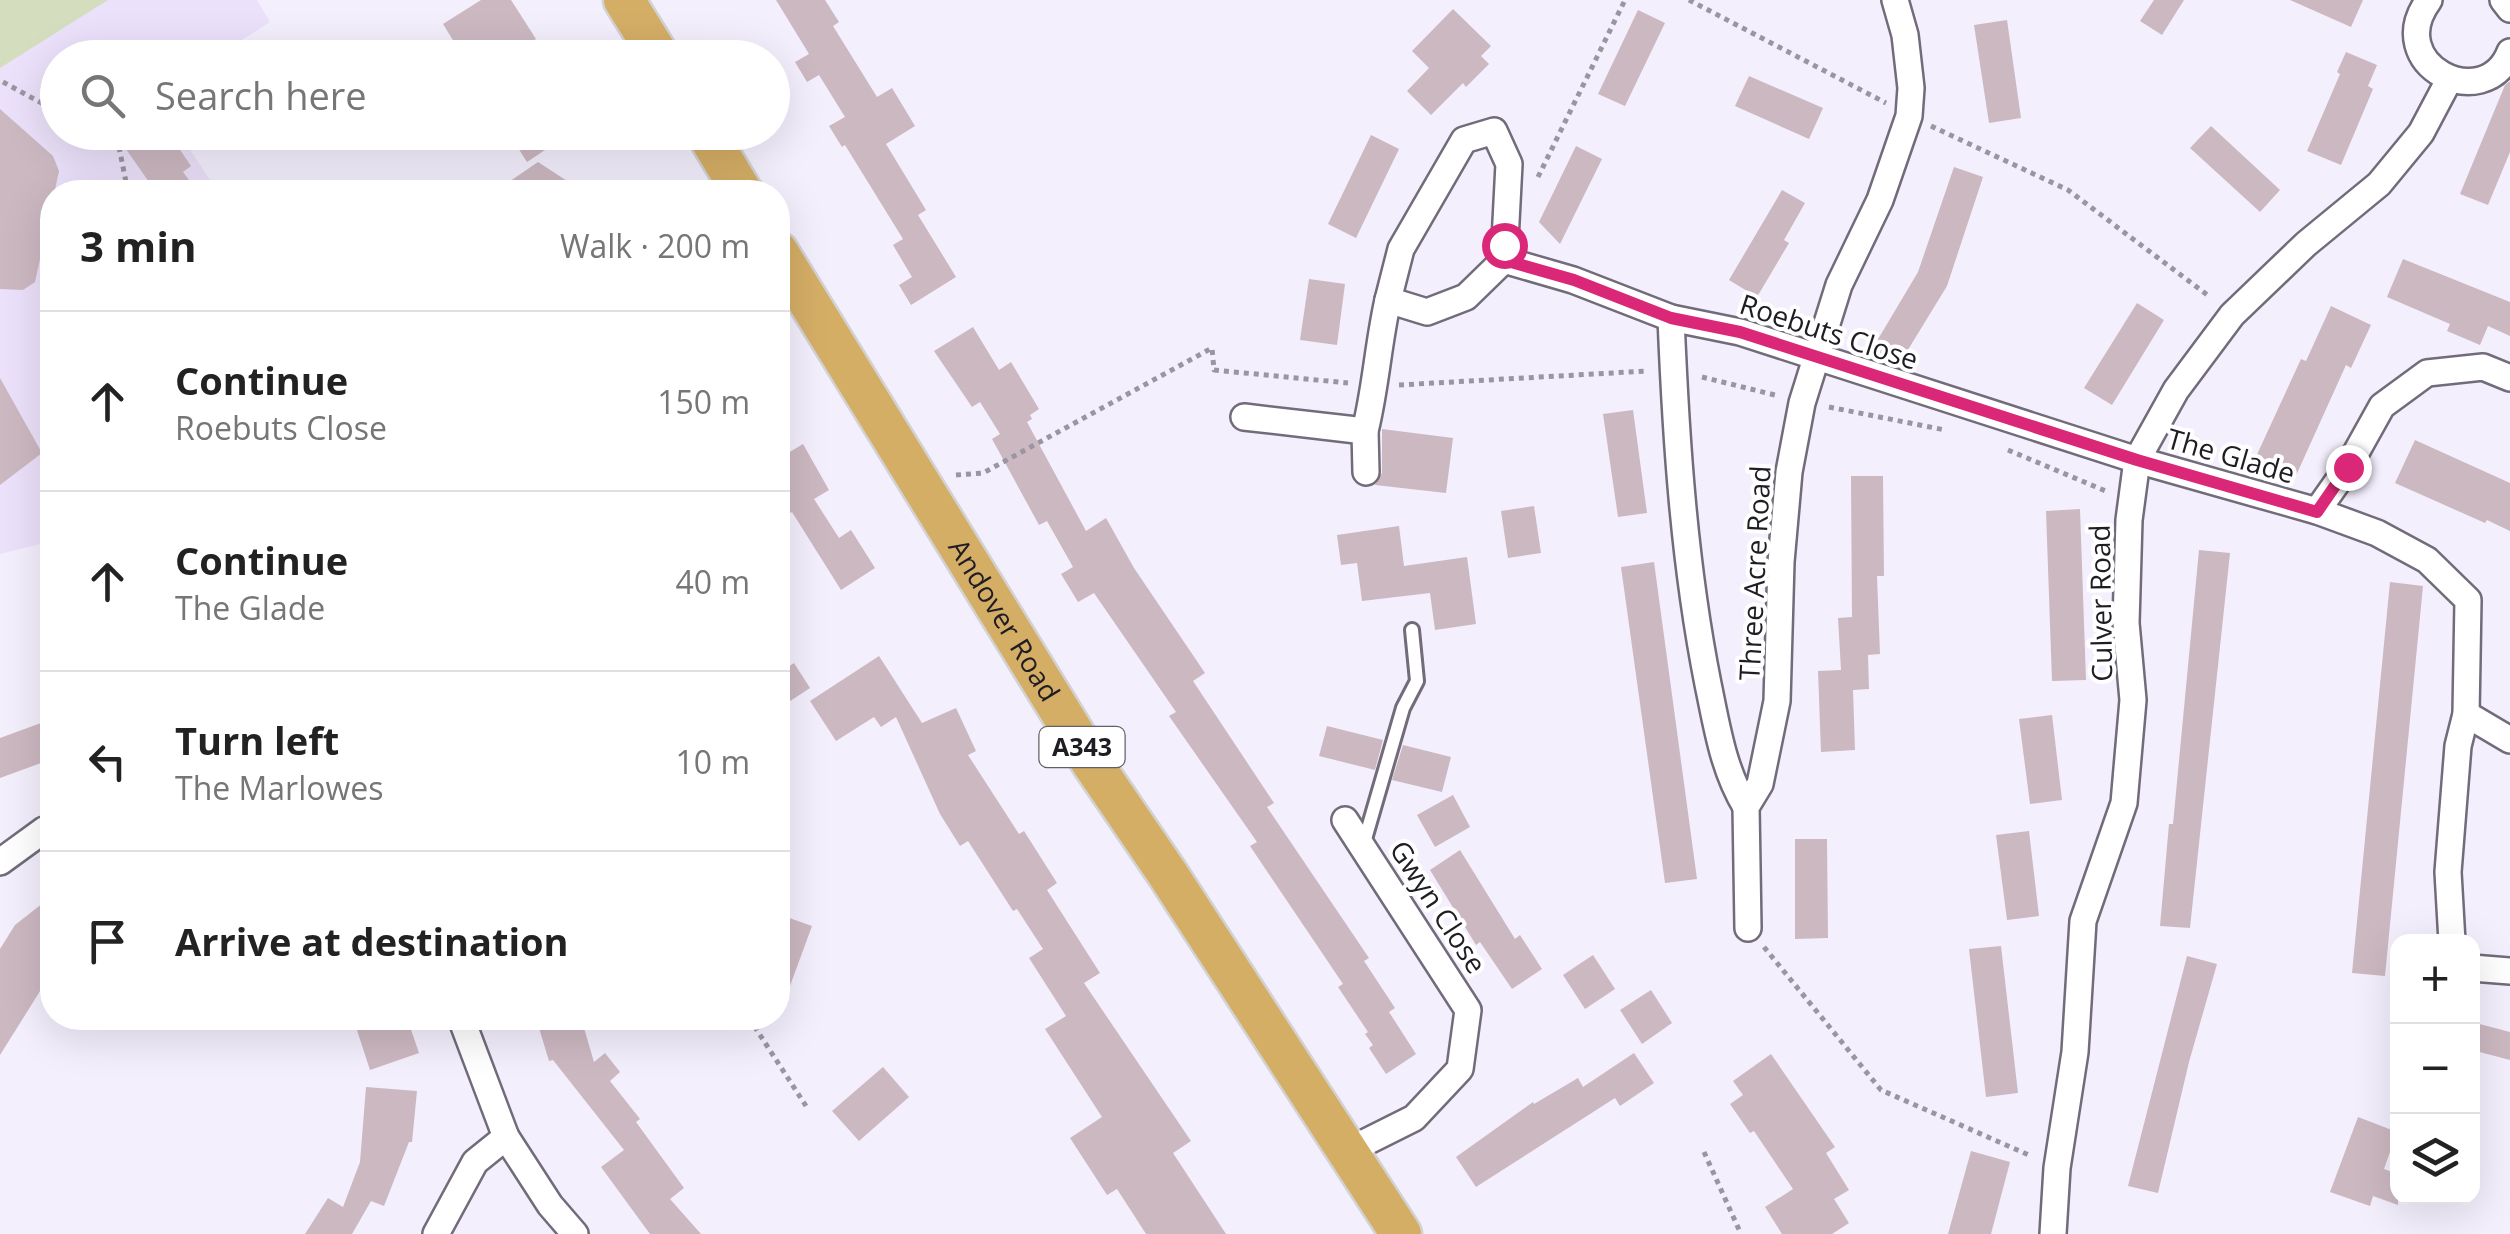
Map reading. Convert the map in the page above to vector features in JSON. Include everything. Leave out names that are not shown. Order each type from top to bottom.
[{"type":"main road","points":[[624,0],[649,40]]},
{"type":"main road","points":[[717,150],[735,180]]},
{"type":"main road","name":"Andover Road","points":[[790,282],[1092,763],[1401,1234]]},
{"type":"street","name":"Three Acre Road","points":[[1746,807],[1760,784],[1777,701],[1780,562],[1788,472],[1802,402],[1840,286],[1880,200],[1910,116],[1912,88],[1905,35],[1895,0]]},
{"type":"street","points":[[2429,0],[2419,14],[2416,40],[2427,64],[2448,80],[2479,81],[2505,64],[2510,52]]},
{"type":"street","points":[[2503,0],[2510,9]]},
{"type":"street","name":"Culver Road","points":[[2053,1234],[2057,1168],[2075,1052],[2083,921],[2124,803],[2133,700],[2126,623],[2131,501],[2137,460],[2176,390],[2232,315],[2306,244],[2379,184],[2420,132],[2448,80]]},
{"type":"street","points":[[1366,472],[1365,431],[1376,386],[1376,354],[1388,300],[1401,249],[1464,140],[1494,131],[1509,164],[1504,260],[1466,297],[1427,312],[1388,300]]},
{"type":"street","name":"Roebuts Close","points":[[1504,260],[1574,280],[1671,318],[1740,332],[2137,460]]},
{"type":"street","name":"Three Acre Road","points":[[1671,318],[1678,467],[1693,610],[1729,778],[1746,807],[1748,928]]},
{"type":"street","points":[[2317,512],[2382,406],[2427,373],[2482,367],[2510,378]]},
{"type":"street","points":[[1244,417],[1365,431]]},
{"type":"street","name":"The Glade","points":[[2137,460],[2377,533],[2427,560],[2468,600],[2466,714],[2458,746],[2448,872],[2452,934]]},
{"type":"street","points":[[2466,714],[2510,740]]},
{"type":"street","name":"Gwyn Close","points":[[1345,820],[1468,1010],[1460,1070],[1414,1118],[1348,1151]]},
{"type":"street","points":[[0,862],[40,833]]},
{"type":"street","points":[[2480,969],[2510,971]]},
{"type":"street","points":[[466,1030],[506,1137],[550,1205],[575,1234]]},
{"type":"street","points":[[436,1234],[475,1162],[506,1137]]},
{"type":"lane","points":[[1363,846],[1403,708],[1417,682],[1412,630]]},
{"type":"path","points":[[1530,193],[1624,0]]},
{"type":"path","points":[[1689,0],[1910,116],[2068,190],[2232,315]]},
{"type":"path","points":[[3,82],[40,102]]},
{"type":"path","points":[[120,150],[126,180]]},
{"type":"path","points":[[913,477],[983,473],[1212,348],[1214,370],[1376,386],[1673,369],[1802,402],[1956,432]]},
{"type":"path","points":[[1991,443],[2131,501]]},
{"type":"path","points":[[1748,928],[1882,1090],[2057,1168]]},
{"type":"path","points":[[757,1030],[806,1106]]},
{"type":"path","points":[[1704,1152],[1741,1234]]},
{"type":"shaded area","points":[[0,0],[257,0],[270,22],[242,40],[40,40],[40,150],[190,150],[210,180],[40,180],[40,544],[0,554]]},
{"type":"green space","points":[[0,0],[108,0],[40,40],[0,68]]},
{"type":"building","points":[[481,0],[511,0],[536,39],[453,40],[443,24]]},
{"type":"building","points":[[776,0],[825,0],[839,22],[833,26],[877,97],[892,88],[915,126],[886,144],[926,210],[918,215],[956,277],[911,305],[899,285],[912,277],[893,245],[903,239],[829,126],[845,117],[819,75],[807,82],[795,62],[809,54]]},
{"type":"building","points":[[2154,0],[2184,0],[2162,35],[2140,21]]},
{"type":"building","points":[[2290,0],[2363,0],[2351,27]]},
{"type":"building","points":[[1453,9],[1491,46],[1481,56],[1489,64],[1431,115],[1407,91],[1429,68],[1412,51]]},
{"type":"building","points":[[1638,10],[1665,23],[1625,106],[1598,94]]},
{"type":"building","points":[[2007,20],[2021,118],[1989,123],[1974,25]]},
{"type":"building","points":[[2346,52],[2377,65],[2368,86],[2373,89],[2341,165],[2307,151]]},
{"type":"building","points":[[1749,76],[1823,108],[1809,139],[1735,106]]},
{"type":"building","points":[[2510,81],[2510,152],[2488,205],[2460,194]]},
{"type":"building","points":[[0,109],[40,144],[40,150],[53,156],[59,171],[57,180],[40,180],[40,259],[35,282],[23,290],[0,289]]},
{"type":"building","points":[[2211,126],[2280,190],[2260,212],[2190,148]]},
{"type":"building","points":[[1371,135],[1399,149],[1356,238],[1328,224]]},
{"type":"building","points":[[1576,146],[1602,159],[1560,244],[1539,222]]},
{"type":"building","points":[[127,150],[180,150],[191,166],[183,172],[189,180],[148,180]]},
{"type":"building","points":[[519,150],[545,150],[527,162]]},
{"type":"building","points":[[538,162],[566,180],[512,180]]},
{"type":"building","points":[[1954,167],[1983,177],[1947,286],[1898,366],[1868,356],[1918,272]]},
{"type":"building","points":[[1782,190],[1805,203],[1784,240],[1789,243],[1757,297],[1729,280]]},
{"type":"building","points":[[2403,259],[2510,302],[2510,336],[2488,326],[2480,345],[2447,331],[2450,324],[2387,297]]},
{"type":"building","points":[[1309,279],[1345,284],[1337,345],[1300,340]]},
{"type":"building","points":[[2137,303],[2164,320],[2112,405],[2084,388]]},
{"type":"building","points":[[2331,306],[2371,325],[2351,368],[2346,365],[2294,480],[2254,461],[2301,359],[2306,361]]},
{"type":"building","points":[[973,327],[999,370],[1011,362],[1039,409],[1027,422],[1086,531],[1106,518],[1134,568],[1205,673],[1193,681],[1274,803],[1267,807],[1369,958],[1364,961],[1395,1008],[1389,1012],[1416,1054],[1386,1074],[1369,1048],[1373,1045],[1365,1034],[1368,1032],[1338,987],[1343,984],[1250,846],[1257,842],[1169,716],[1176,712],[1094,593],[1078,602],[1061,574],[1073,567],[1047,521],[1039,525],[992,439],[1000,434],[980,402],[972,407],[934,351]]},
{"type":"building","points":[[0,378],[40,455],[0,485]]},
{"type":"building","points":[[1633,410],[1647,513],[1618,517],[1603,414]]},
{"type":"building","points":[[1382,429],[1453,438],[1446,493],[1375,485],[1382,473]]},
{"type":"building","points":[[2415,440],[2510,483],[2510,531],[2395,483]]},
{"type":"building","points":[[803,444],[829,490],[814,499],[839,538],[851,530],[875,568],[841,590],[790,513],[790,452]]},
{"type":"building","points":[[1851,476],[1883,476],[1884,576],[1877,576],[1880,654],[1868,655],[1869,689],[1853,690],[1855,750],[1821,752],[1818,671],[1841,670],[1838,618],[1852,617]]},
{"type":"building","points":[[1534,506],[1541,553],[1508,558],[1501,511]]},
{"type":"building","points":[[2080,509],[2086,680],[2052,681],[2046,511]]},
{"type":"building","points":[[1399,526],[1404,566],[1467,557],[1476,624],[1435,630],[1430,593],[1362,601],[1357,563],[1341,565],[1337,535]]},
{"type":"building","points":[[2199,550],[2230,553],[2190,928],[2160,926]]},
{"type":"building","points":[[1654,562],[1697,879],[1665,883],[1621,567]]},
{"type":"building","points":[[2390,582],[2423,586],[2385,976],[2352,973]]},
{"type":"building","points":[[879,656],[922,723],[956,708],[976,751],[968,755],[1019,834],[1024,831],[1057,883],[1047,890],[1100,973],[1084,983],[1191,1141],[1173,1153],[1226,1234],[1146,1234],[1117,1189],[1107,1195],[1070,1138],[1102,1117],[1045,1029],[1066,1016],[1029,958],[1043,949],[968,841],[960,846],[940,814],[896,717],[881,727],[874,717],[836,741],[810,701]]},
{"type":"building","points":[[794,663],[810,688],[790,701],[790,666]]},
{"type":"building","points":[[2052,715],[2062,800],[2030,804],[2019,719]]},
{"type":"building","points":[[40,723],[40,763],[0,778],[0,738]]},
{"type":"building","points":[[1327,726],[1383,740],[1375,770],[1319,756]]},
{"type":"building","points":[[1403,745],[1451,757],[1442,792],[1392,780]]},
{"type":"building","points":[[1453,795],[1470,827],[1435,847],[1417,815]]},
{"type":"building","points":[[2029,831],[2039,916],[2007,920],[1996,835]]},
{"type":"building","points":[[1795,839],[1827,839],[1828,938],[1795,939]]},
{"type":"building","points":[[1460,850],[1515,939],[1520,935],[1542,969],[1512,989],[1480,942],[1476,945],[1430,870]]},
{"type":"building","points":[[40,905],[40,991],[0,1055],[0,949],[15,925]]},
{"type":"building","points":[[790,918],[812,926],[790,986]]},
{"type":"building","points":[[2001,946],[2018,1093],[1986,1097],[1969,949]]},
{"type":"building","points":[[1593,955],[1615,989],[1585,1009],[1563,975]]},
{"type":"building","points":[[2187,956],[2217,964],[2158,1193],[2128,1186]]},
{"type":"building","points":[[1651,990],[1672,1023],[1642,1044],[1620,1010]]},
{"type":"building","points":[[2480,1024],[2510,1032],[2510,1060],[2480,1052]]},
{"type":"building","points":[[357,1030],[411,1030],[419,1053],[370,1070]]},
{"type":"building","points":[[540,1030],[585,1030],[594,1062],[605,1053],[620,1072],[610,1081],[640,1119],[636,1122],[684,1188],[670,1199],[701,1234],[650,1234],[601,1167],[624,1150],[553,1060],[549,1061]]},
{"type":"building","points":[[1634,1053],[1654,1083],[1620,1106],[1615,1098],[1476,1187],[1456,1157],[1533,1102],[1578,1078],[1583,1087]]},
{"type":"building","points":[[1771,1054],[1835,1147],[1826,1153],[1849,1190],[1834,1199],[1849,1223],[1832,1234],[1782,1234],[1765,1207],[1793,1189],[1754,1131],[1750,1133],[1730,1104],[1743,1095],[1733,1081]]},
{"type":"building","points":[[883,1067],[909,1097],[859,1141],[832,1111]]},
{"type":"building","points":[[366,1087],[417,1091],[412,1142],[384,1206],[371,1201],[352,1234],[305,1234],[328,1198],[343,1207],[360,1162]]},
{"type":"building","points":[[2358,1117],[2390,1129],[2390,1152],[2384,1169],[2390,1171],[2390,1202],[2373,1196],[2370,1206],[2330,1192]]},
{"type":"building","points":[[1971,1151],[2010,1162],[1991,1234],[1948,1234]]},
{"type":"route","points":[[1504,245],[1504,260],[1574,280],[1671,318],[1740,332],[2137,460],[2317,512],[2348,467]]}]
